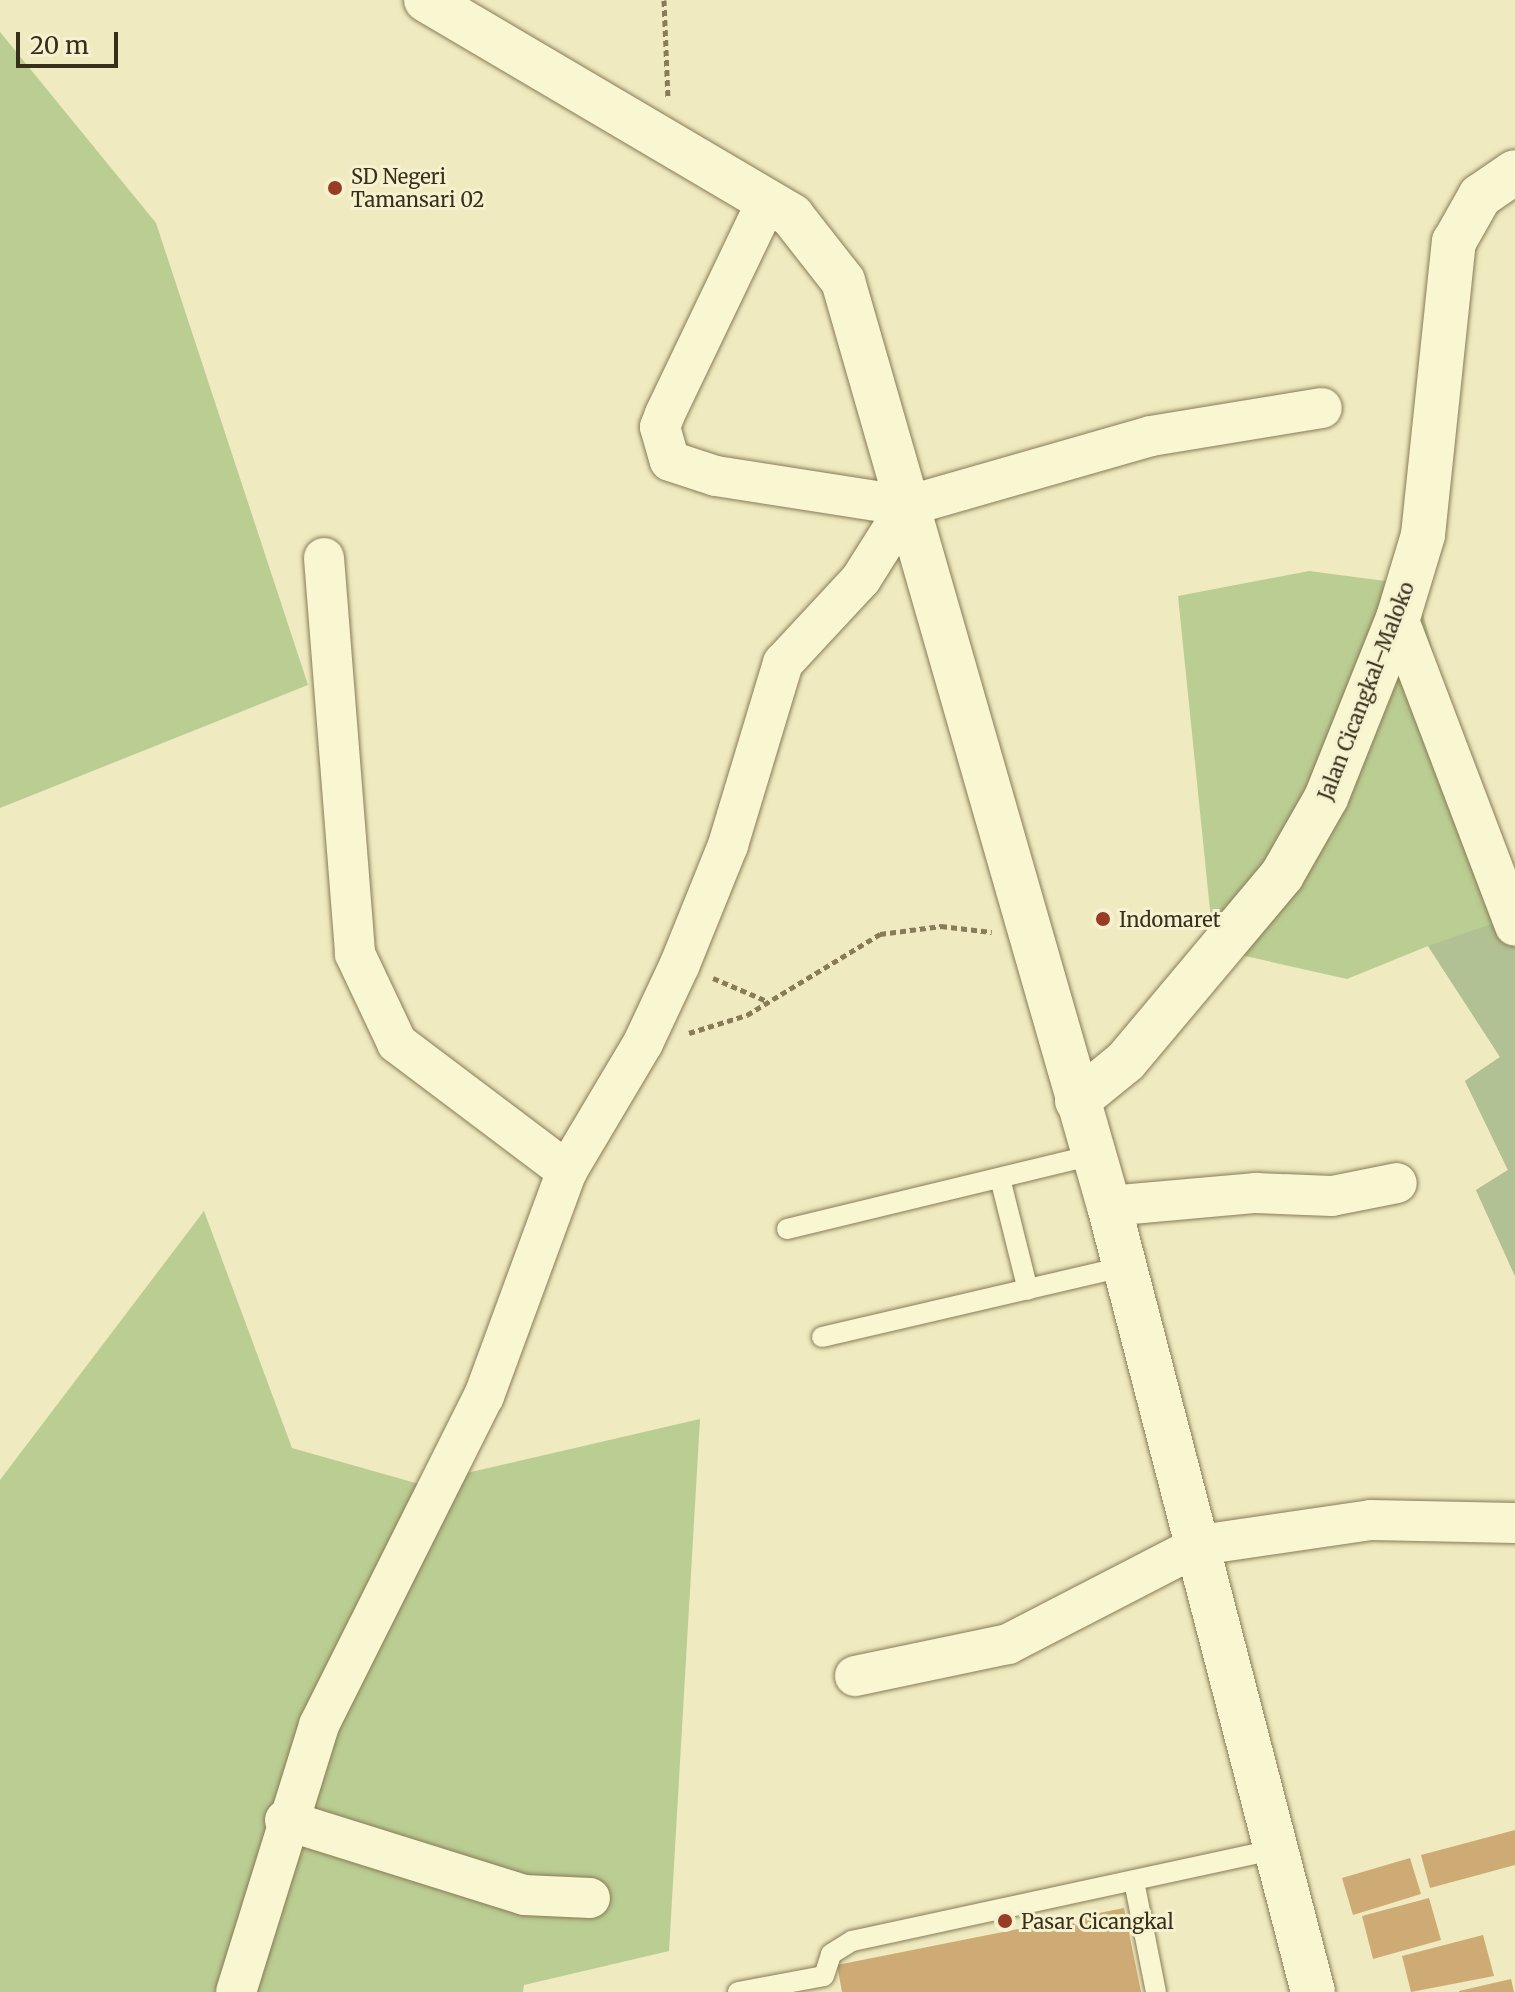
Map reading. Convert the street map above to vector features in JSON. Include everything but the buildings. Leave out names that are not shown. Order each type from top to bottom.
[{"type":"main road","points":[[426,0],[670,142],[766,203],[815,237],[843,281],[1033,956],[1109,1206],[1280,1848],[1313,1992]]},
{"type":"main road","name":"Jalan Cicangkal–Maloko","points":[[1077,1101],[1126,1061],[1282,875],[1326,798],[1398,618],[1423,535],[1454,242],[1480,196],[1515,172]]},
{"type":"street","points":[[766,203],[660,427],[670,461],[716,476],[907,506],[1151,436],[1322,408]]},
{"type":"street","points":[[236,1992],[285,1820],[319,1725],[484,1396],[567,1171],[643,1043],[680,964],[728,845],[783,663],[861,579],[907,506]]},
{"type":"street","points":[[324,558],[333,744],[355,954],[397,1043],[567,1171]]},
{"type":"street","points":[[1398,618],[1515,926]]},
{"type":"street","points":[[1109,1206],[1256,1193],[1332,1196],[1397,1183]]},
{"type":"street","points":[[855,1676],[1008,1644],[1200,1545],[1371,1520],[1515,1523]]},
{"type":"street","points":[[285,1820],[524,1895],[590,1898]]},
{"type":"lane","points":[[787,1229],[1001,1182],[1092,1155]]},
{"type":"lane","points":[[1001,1182],[1028,1290]]},
{"type":"lane","points":[[822,1337],[1124,1267]]},
{"type":"lane","points":[[738,1992],[826,1984],[831,1954],[852,1941],[1280,1848]]},
{"type":"lane","points":[[1134,1881],[1156,1992]]},
{"type":"path","points":[[664,0],[670,142]]},
{"type":"path","points":[[643,1043],[702,1031],[768,1001],[880,934],[941,926],[997,932],[1033,956]]},
{"type":"path","points":[[680,964],[768,1001]]},
{"type":"green space","points":[[0,32],[156,223],[308,685],[0,808]]},
{"type":"green space","points":[[1309,571],[1416,585],[1500,921],[1515,948],[1515,1276],[1476,1190],[1508,1170],[1465,1081],[1500,1057],[1428,946],[1347,979],[1214,949],[1178,596]]},
{"type":"green space","points":[[1500,921],[1515,948],[1515,1276],[1476,1190],[1508,1170],[1465,1081],[1500,1057],[1428,946]]},
{"type":"green space","points":[[204,1211],[292,1448],[419,1484],[700,1419],[669,1951],[524,1985],[523,1992],[0,1992],[0,1480]]},
{"type":"place","name":"SD Negeri Tamansari 02","points":[[335,188]]},
{"type":"place","name":"Indomaret","points":[[1103,919]]},
{"type":"place","name":"Pasar Cicangkal","points":[[1005,1921]]}]
